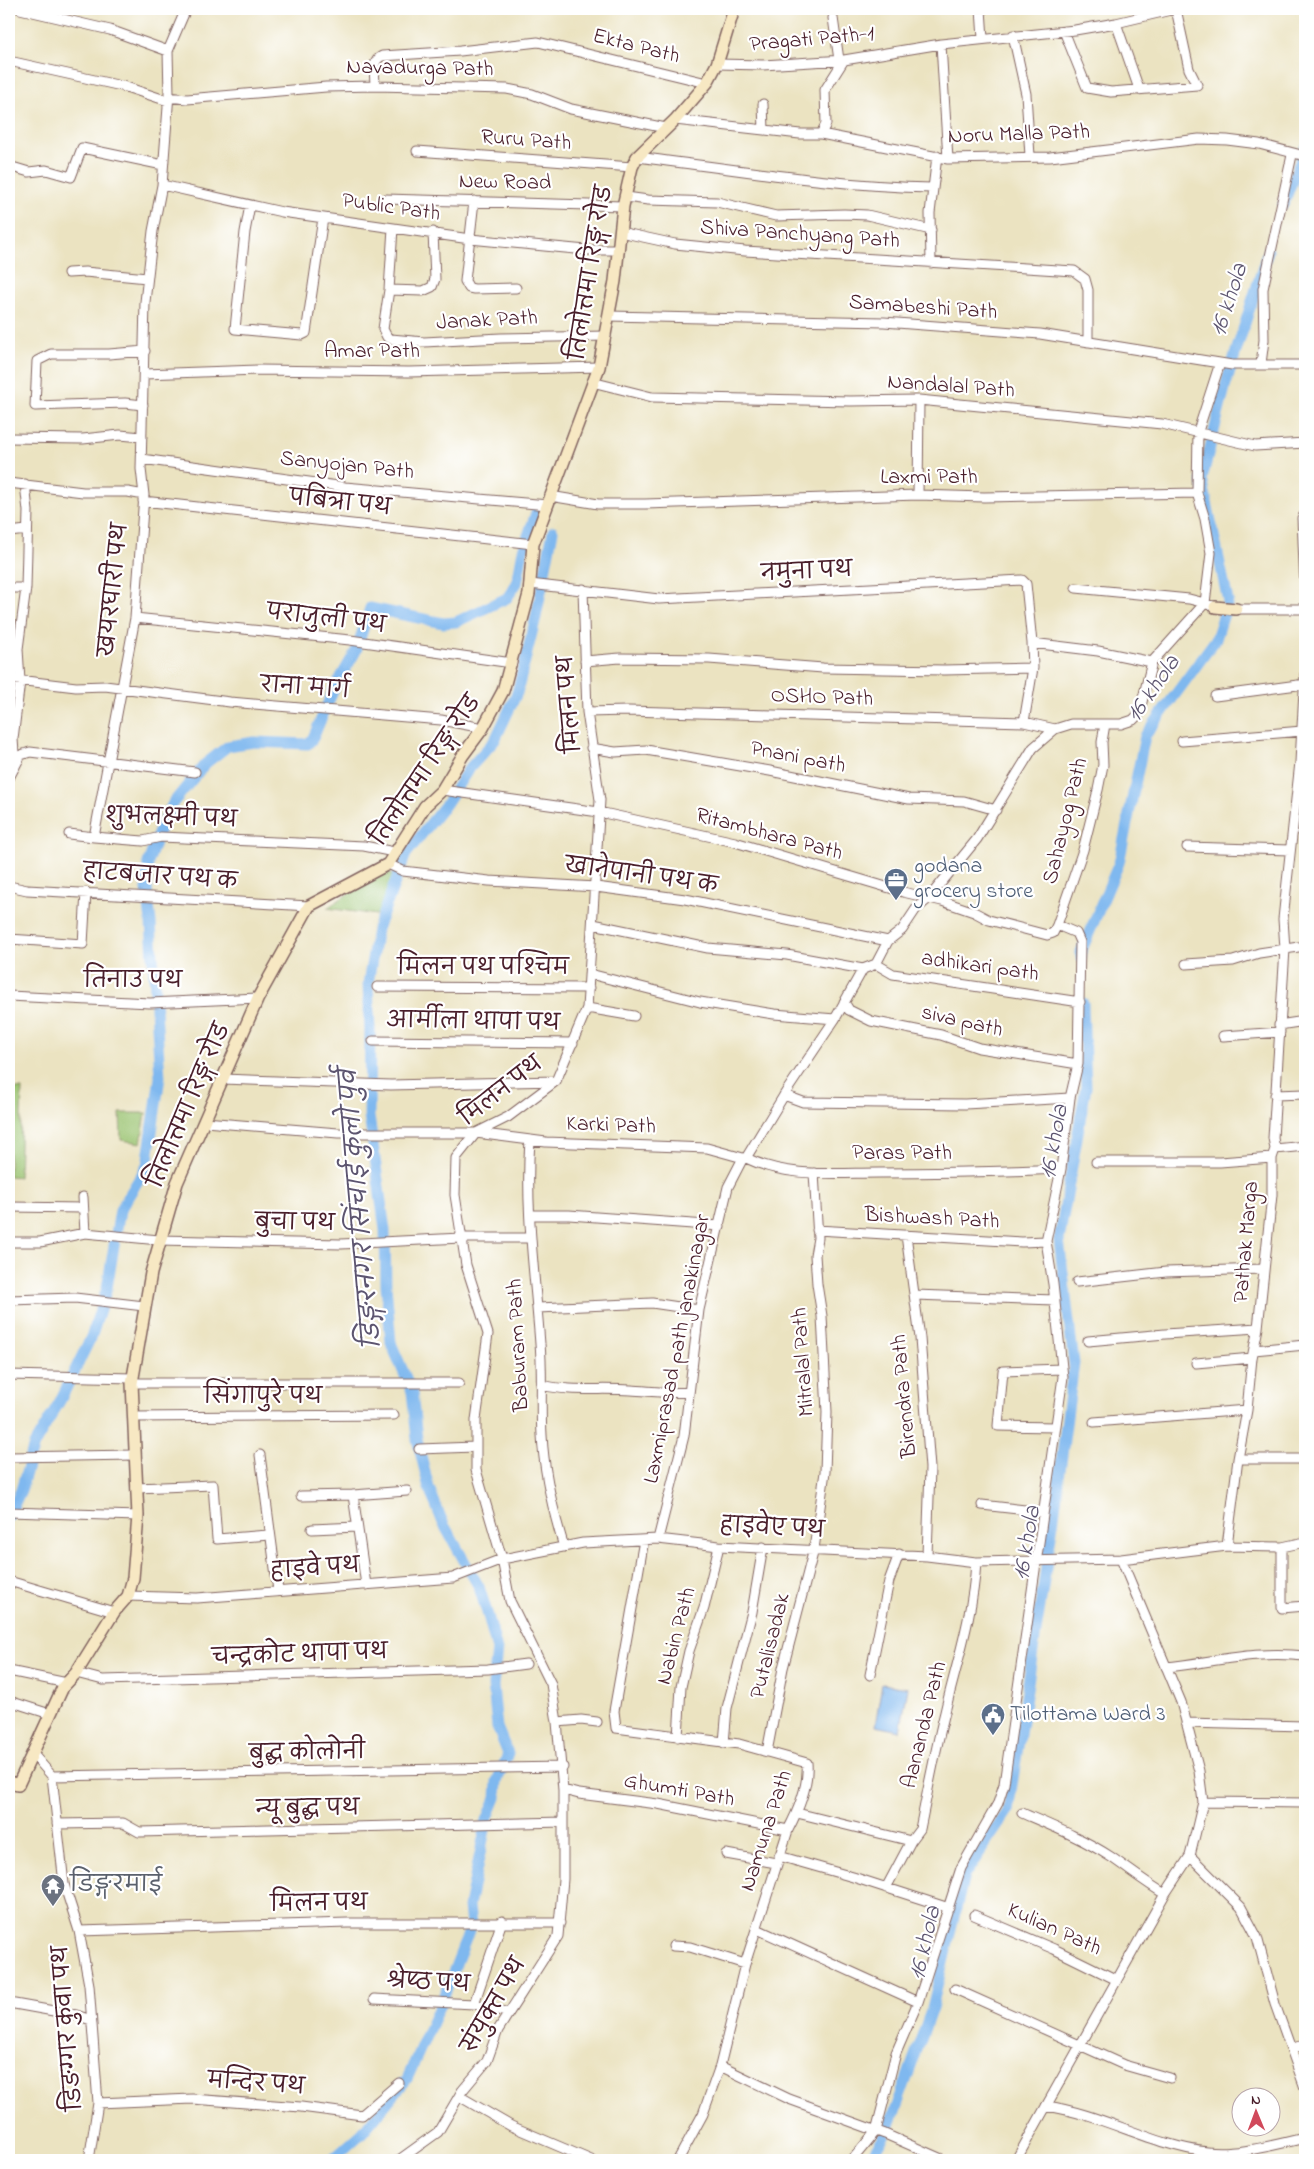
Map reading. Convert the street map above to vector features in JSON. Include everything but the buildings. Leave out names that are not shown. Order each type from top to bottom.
[{"type":"street","points":[[20,9],[110,30],[168,51],[186,9]]},
{"type":"street","points":[[634,162],[707,83],[717,64],[734,9]]},
{"type":"street","points":[[981,9],[983,39]]},
{"type":"street","points":[[1064,31],[1087,88],[1111,92],[1197,85],[1189,69],[1176,9]]},
{"type":"street","name":"Pragati Path-1","points":[[717,64],[763,65],[842,60],[941,44],[1064,31],[1116,23],[1176,9]]},
{"type":"street","points":[[822,134],[826,124],[825,90],[842,60],[833,18]]},
{"type":"street","points":[[1116,23],[1139,89]]},
{"type":"street","points":[[1013,35],[1026,94],[1030,156]]},
{"type":"street","name":"Ekta Path","points":[[375,86],[374,63],[377,58],[382,56],[460,51],[538,42],[707,83]]},
{"type":"street","points":[[941,44],[948,159]]},
{"type":"street","name":"खयरघारी पथ","points":[[123,688],[135,618],[143,498],[142,437],[147,278],[153,231],[162,185],[168,99],[168,51]]},
{"type":"street","name":"Navadurga Path","points":[[9,61],[126,87],[168,99],[326,87],[375,86],[517,90],[571,109],[671,124]]},
{"type":"street","points":[[763,104],[764,130]]},
{"type":"street","name":"Noru Malla Path","points":[[671,124],[822,134],[948,159],[1050,157],[1199,140],[1227,140],[1259,144],[1292,155],[1305,156]]},
{"type":"street","points":[[9,166],[29,172],[46,170],[72,177],[82,148],[163,165]]},
{"type":"street","name":"Ruru Path","points":[[417,151],[634,162],[879,187],[932,188]]},
{"type":"street","points":[[1261,364],[1264,340],[1263,288],[1292,155]]},
{"type":"street","points":[[931,263],[930,213],[936,156]]},
{"type":"street","name":"तिलोत्तमा रिङ्ग रोड","points":[[9,1782],[18,1785],[66,1683],[76,1673],[114,1612],[128,1596],[133,1578],[138,1516],[132,1381],[144,1306],[159,1240],[177,1183],[258,998],[309,906],[388,864],[425,806],[442,790],[463,755],[483,728],[503,691],[512,663],[531,584],[533,544],[599,367],[610,316],[620,232],[634,162]]},
{"type":"street","name":"Public Path","points":[[162,185],[250,205],[392,228],[433,232],[470,239],[586,250],[618,250]]},
{"type":"street","name":"New Road","points":[[385,199],[717,202],[776,216],[867,215],[931,230]]},
{"type":"street","points":[[474,201],[465,281],[469,288],[516,288]]},
{"type":"street","points":[[250,205],[245,232],[235,329],[302,335],[306,332],[323,218]]},
{"type":"street","points":[[392,228],[389,290],[423,291],[432,287],[435,279],[433,232]]},
{"type":"street","name":"Shiva Panchyang Path","points":[[620,232],[675,244],[978,267],[1074,271],[1085,279],[1088,290],[1088,342]]},
{"type":"street","points":[[68,273],[85,272],[147,278]]},
{"type":"street","name":"Janak Path","points":[[389,290],[383,329],[386,337],[391,340],[424,342],[606,336]]},
{"type":"street","name":"Samabeshi Path","points":[[610,316],[884,322],[1040,334],[1232,365],[1305,365]]},
{"type":"street","points":[[144,405],[125,403],[34,406],[37,361],[51,354],[109,354],[145,351]]},
{"type":"street","points":[[593,924],[708,948],[787,955],[863,969],[876,964],[888,942],[902,930],[916,909],[928,898],[977,839],[1033,748],[1055,729],[1071,724],[1121,724],[1133,720],[1139,714],[1152,662],[1210,605],[1211,553],[1205,519],[1196,493],[1198,431],[1220,363]]},
{"type":"street","name":"Amar Path","points":[[144,374],[258,370],[409,372],[599,367]]},
{"type":"street","name":"Nandalal Path","points":[[592,382],[652,397],[919,400],[1162,424],[1255,446],[1305,443]]},
{"type":"street","points":[[918,495],[919,400]]},
{"type":"street","points":[[9,438],[83,439],[120,435],[142,437]]},
{"type":"street","name":"Sanyojan Path","points":[[142,459],[345,487],[549,500]]},
{"type":"street","name":"पबित्रा पथ","points":[[9,483],[83,492],[128,492],[143,498],[533,544]]},
{"type":"street","points":[[15,767],[12,725],[20,681],[18,649],[26,588],[28,511],[25,484]]},
{"type":"street","name":"Laxmi Path","points":[[549,500],[598,504],[645,504],[918,495],[984,497],[1196,493]]},
{"type":"street","points":[[1305,514],[1302,518],[1305,589]]},
{"type":"street","points":[[9,532],[27,530]]},
{"type":"street","name":"नमुना पथ","points":[[531,584],[659,599],[1022,580],[1026,584],[1032,642]]},
{"type":"street","points":[[9,588],[26,588]]},
{"type":"street","points":[[1076,588],[1190,599],[1210,605],[1236,609],[1305,609]]},
{"type":"street","name":"मिलन पथ","points":[[502,1559],[476,1470],[476,1420],[488,1334],[466,1265],[460,1238],[454,1195],[456,1158],[476,1133],[508,1117],[556,1081],[587,1008],[596,887],[599,812],[597,772],[591,748],[587,712],[583,589]]},
{"type":"street","name":"पराजुली पथ","points":[[135,618],[367,642],[512,663]]},
{"type":"street","points":[[1024,722],[1033,668],[1032,642],[1098,651],[1152,662]]},
{"type":"street","points":[[585,661],[620,658],[709,659],[832,668],[944,670],[1033,668]]},
{"type":"street","name":"Pathak Marga","points":[[1227,1546],[1258,1328],[1272,1195],[1272,1138],[1279,1028],[1287,946],[1283,919],[1290,850],[1301,805],[1305,674]]},
{"type":"street","name":"राना मार्ग","points":[[9,679],[76,687],[123,688],[230,702],[442,720],[483,728]]},
{"type":"street","points":[[1215,696],[1304,684]]},
{"type":"street","name":"शुभलक्ष्मी पथ","points":[[123,688],[94,837],[143,841],[157,838],[364,846],[394,852]]},
{"type":"street","name":"OSHO Path","points":[[587,712],[628,711],[1024,722],[1055,729]]},
{"type":"street","name":"Sahayog Path","points":[[1058,925],[1083,850],[1098,790],[1103,765],[1102,742],[1105,724]]},
{"type":"street","points":[[1182,741],[1302,731]]},
{"type":"street","name":"Pnani path","points":[[591,748],[615,752],[646,750],[770,771],[910,799],[964,801],[996,810]]},
{"type":"street","points":[[9,778],[21,755],[30,752],[195,772]]},
{"type":"street","name":"Ritambhara Path","points":[[442,790],[599,812],[735,842],[974,912],[989,920],[1047,935],[1053,933],[1058,925]]},
{"type":"street","points":[[70,834],[94,837]]},
{"type":"street","points":[[1187,847],[1290,850]]},
{"type":"street","name":"खानेपानी पथ क","points":[[388,864],[403,871],[489,881],[596,887],[685,899],[888,942]]},
{"type":"street","name":"हाटबजार पथ क","points":[[9,886],[27,890],[128,894],[309,906]]},
{"type":"street","points":[[9,939],[83,944],[86,892]]},
{"type":"street","points":[[852,2160],[881,2133],[896,2053],[918,2002],[950,1908],[961,1868],[998,1803],[1004,1784],[1038,1559],[1062,1369],[1055,1300],[1046,1241],[1061,1169],[1070,1098],[1078,1064],[1080,1002],[1078,953],[1080,942],[1076,933],[1058,925]]},
{"type":"street","points":[[1186,964],[1233,961],[1287,946],[1305,946]]},
{"type":"street","name":"adhikari path","points":[[876,964],[893,974],[1080,1002]]},
{"type":"street","name":"Laxmiprasad path janakinagar","points":[[658,1539],[684,1436],[699,1310],[728,1187],[784,1095],[836,1019],[863,969]]},
{"type":"street","points":[[590,974],[700,1002],[774,1014],[836,1019]]},
{"type":"street","name":"मिलन पथ पश्चिम","points":[[377,987],[589,988]]},
{"type":"street","name":"तिनाउ पथ","points":[[9,996],[154,1003],[258,998]]},
{"type":"street","name":"siva path","points":[[844,1002],[849,1010],[871,1021],[941,1036],[979,1048],[1078,1064]]},
{"type":"street","points":[[587,1008],[634,1016]]},
{"type":"street","points":[[1223,1036],[1279,1028],[1305,1021]]},
{"type":"street","name":"आर्मीला थापा पथ","points":[[373,1041],[573,1043]]},
{"type":"street","points":[[223,1079],[369,1084],[556,1081]]},
{"type":"street","points":[[1275,1095],[1305,1094]]},
{"type":"street","points":[[784,1095],[803,1102],[965,1104],[1070,1098]]},
{"type":"street","name":"Karki Path","points":[[205,1122],[348,1133],[476,1133],[530,1140],[707,1148],[745,1158]]},
{"type":"street","name":"Baburam Path","points":[[530,1140],[528,1174],[531,1238],[538,1308],[544,1463],[564,1547]]},
{"type":"street","points":[[1096,1162],[1220,1162],[1305,1146]]},
{"type":"street","name":"Paras Path","points":[[745,1158],[764,1167],[785,1172],[950,1173],[1061,1169]]},
{"type":"street","name":"Mitralal Path","points":[[814,1173],[817,1230],[815,1255],[822,1316],[827,1443],[814,1549]]},
{"type":"street","points":[[83,1197],[83,1208],[89,1233]]},
{"type":"street","points":[[9,1207],[83,1208]]},
{"type":"street","points":[[530,1215],[569,1215],[720,1226]]},
{"type":"street","name":"Bishwash Path","points":[[817,1230],[1022,1242],[1046,1241]]},
{"type":"street","name":"बुचा पथ","points":[[9,1242],[40,1242],[89,1233],[159,1240],[341,1244],[460,1238],[531,1238]]},
{"type":"street","name":"Birendra Path","points":[[906,1235],[915,1295],[930,1468],[927,1556]]},
{"type":"street","points":[[1077,1282],[1166,1272],[1264,1269]]},
{"type":"street","points":[[915,1295],[1055,1300]]},
{"type":"street","points":[[9,1300],[75,1298],[144,1306]]},
{"type":"street","points":[[538,1308],[652,1303],[699,1310]]},
{"type":"street","points":[[1088,1342],[1165,1334],[1258,1328]]},
{"type":"street","points":[[1196,1363],[1305,1345]]},
{"type":"street","points":[[1056,1427],[998,1426],[1003,1371],[1062,1369]]},
{"type":"street","points":[[9,1374],[72,1376],[132,1381],[459,1383]]},
{"type":"street","points":[[541,1385],[577,1390],[631,1390],[663,1394],[689,1392]]},
{"type":"street","points":[[1094,1422],[1247,1410]]},
{"type":"street","name":"सिंगापुरे पथ","points":[[133,1417],[394,1416]]},
{"type":"street","points":[[419,1449],[475,1447]]},
{"type":"street","points":[[260,1455],[269,1535],[278,1591]]},
{"type":"street","points":[[9,1457],[135,1456]]},
{"type":"street","points":[[1238,1459],[1305,1459]]},
{"type":"street","points":[[136,1488],[213,1485],[217,1539],[269,1535]]},
{"type":"street","points":[[301,1496],[407,1491]]},
{"type":"street","points":[[353,1495],[366,1585]]},
{"type":"street","points":[[982,1505],[1043,1512]]},
{"type":"street","points":[[9,1512],[138,1516]]},
{"type":"street","points":[[312,1529],[357,1527]]},
{"type":"street","name":"हाइवेए पथ","points":[[502,1559],[583,1543],[658,1539],[719,1546],[899,1554],[976,1562],[1038,1559],[1121,1559],[1227,1546],[1282,1547],[1305,1542]]},
{"type":"street","name":"Namuna Path","points":[[644,1540],[614,1711],[616,1728],[739,1744],[807,1763],[808,1771],[797,1813],[788,1830],[745,1964],[720,2066],[703,2114],[678,2160]]},
{"type":"street","name":"Nabin Path","points":[[678,1736],[680,1686],[689,1651],[704,1608],[719,1546]]},
{"type":"street","points":[[724,1743],[727,1708],[752,1612],[763,1547]]},
{"type":"street","points":[[1282,1547],[1282,1608],[1305,1606]]},
{"type":"street","name":"Putalisadak","points":[[767,1752],[783,1668],[814,1549]]},
{"type":"street","points":[[870,1675],[889,1581],[899,1554]]},
{"type":"street","points":[[502,1559],[510,1601],[551,1684],[563,1767]]},
{"type":"street","name":"हाइवे पथ","points":[[128,1596],[197,1598],[453,1578],[502,1559]]},
{"type":"street","points":[[1016,2160],[1165,1894],[1190,1856],[1203,1802],[1199,1772],[1181,1702],[1121,1559]]},
{"type":"street","name":"Aananda Path","points":[[886,1888],[911,1841],[920,1829],[945,1711],[963,1648],[975,1584],[976,1562]]},
{"type":"street","points":[[9,1581],[114,1612]]},
{"type":"street","points":[[1166,1667],[1224,1661],[1249,1654],[1282,1653],[1305,1656]]},
{"type":"street","name":"चन्द्रकोट थापा पथ","points":[[76,1673],[102,1680],[495,1668],[526,1664]]},
{"type":"street","points":[[9,1671],[66,1683]]},
{"type":"street","points":[[9,1701],[50,1714]]},
{"type":"street","points":[[558,1722],[581,1720],[597,1722]]},
{"type":"street","points":[[1186,1723],[1305,1726]]},
{"type":"street","points":[[32,1753],[52,1776]]},
{"type":"street","name":"बुद्ध कोलोनी","points":[[52,1776],[563,1767]]},
{"type":"street","name":"संयुक्त पथ","points":[[400,2160],[438,2132],[459,2096],[488,2061],[498,2030],[558,1936],[563,1842],[563,1767]]},
{"type":"street","name":"डिङग्गर कुवा पथ","points":[[52,1776],[64,1884],[79,1931],[89,1985],[98,2103],[89,2160]]},
{"type":"street","name":"Ghumti Path","points":[[563,1790],[579,1794],[658,1804],[788,1830]]},
{"type":"street","points":[[1203,1802],[1305,1803]]},
{"type":"street","points":[[797,1813],[911,1841]]},
{"type":"street","points":[[1022,1813],[1110,1856],[1140,1880],[1165,1894]]},
{"type":"street","name":"न्यू बुद्ध पथ","points":[[57,1824],[123,1824],[139,1832],[563,1822]]},
{"type":"street","points":[[726,1854],[778,1860],[886,1888],[950,1908]]},
{"type":"street","points":[[1190,1856],[1241,1907],[1257,1937],[1275,2004],[1305,2088]]},
{"type":"street","name":"Kulian Path","points":[[974,1915],[1062,1952],[1118,1980]]},
{"type":"street","points":[[474,2004],[498,1921]]},
{"type":"street","name":"मिलन पथ","points":[[79,1931],[498,1921],[560,1923]]},
{"type":"street","points":[[757,1928],[918,2002]]},
{"type":"street","points":[[674,1946],[690,1948],[745,1964]]},
{"type":"street","points":[[956,1989],[1124,2065],[1170,2078]]},
{"type":"street","name":"श्रेष्ठ पथ","points":[[374,1999],[474,2004],[509,2013]]},
{"type":"street","points":[[9,2003],[76,2015],[91,2020]]},
{"type":"street","points":[[1292,2048],[1305,2045]]},
{"type":"street","points":[[720,2066],[767,2086],[789,2099],[881,2133],[944,2160]]},
{"type":"street","name":"मन्दिर पथ","points":[[98,2103],[192,2099],[300,2107],[362,2115],[399,2083]]},
{"type":"street","points":[[459,2096],[512,2126],[591,2160]]},
{"type":"street","points":[[1046,2106],[1088,2115],[1166,2144],[1209,2152],[1264,2147],[1305,2138]]},
{"type":"green space","points":[[385,869],[397,878],[383,916],[327,908]]},
{"type":"green space","points":[[9,1088],[22,1089],[19,1177],[9,1176]]},
{"type":"green space","points":[[120,1113],[146,1113],[141,1143],[121,1140]]},
{"type":"water","points":[[882,1684],[908,1688],[900,1731],[875,1726]]},
{"type":"waterway","name":"16 khola","points":[[1283,205],[1305,149]]},
{"type":"waterway","name":"16 khola","points":[[1081,957],[1081,952],[1119,863],[1145,736],[1216,639],[1228,601],[1202,479],[1227,380],[1268,251]]},
{"type":"waterway","points":[[9,1516],[21,1490],[34,1445],[60,1401],[92,1335],[107,1288],[120,1210],[147,1166],[160,1077],[151,922],[147,889],[148,863],[159,831],[173,803],[205,764],[228,746],[254,742],[308,744],[313,738],[333,691],[356,651],[370,608],[443,623],[456,622],[507,598],[517,583],[523,550],[538,507]]},
{"type":"waterway","name":"डिङ्गरनगर सिंचाई कुलो पुर्व","points":[[332,2160],[362,2133],[407,2079],[445,1993],[471,1926],[469,1906],[487,1820],[496,1798],[497,1781],[508,1754],[497,1727],[493,1686],[497,1650],[489,1619],[479,1587],[443,1523],[429,1488],[417,1439],[412,1392],[391,1343],[386,1285],[385,1230],[369,1116],[370,1030],[368,984],[377,929],[406,854],[446,804],[468,770],[495,740],[517,693],[536,617],[553,531]]},
{"type":"waterway","name":"16 khola","points":[[869,2160],[889,2128],[932,2008],[964,1876],[1008,1811],[1054,1517],[1074,1363],[1059,1240],[1086,1087],[1083,1003]]},
{"type":"place","name":"godana grocery store","points":[[896,901]]},
{"type":"place","name":"Tilottama Ward 3","points":[[993,1736]]},
{"type":"place","name":"डिङ्गरमाई","points":[[53,1907]]}]
